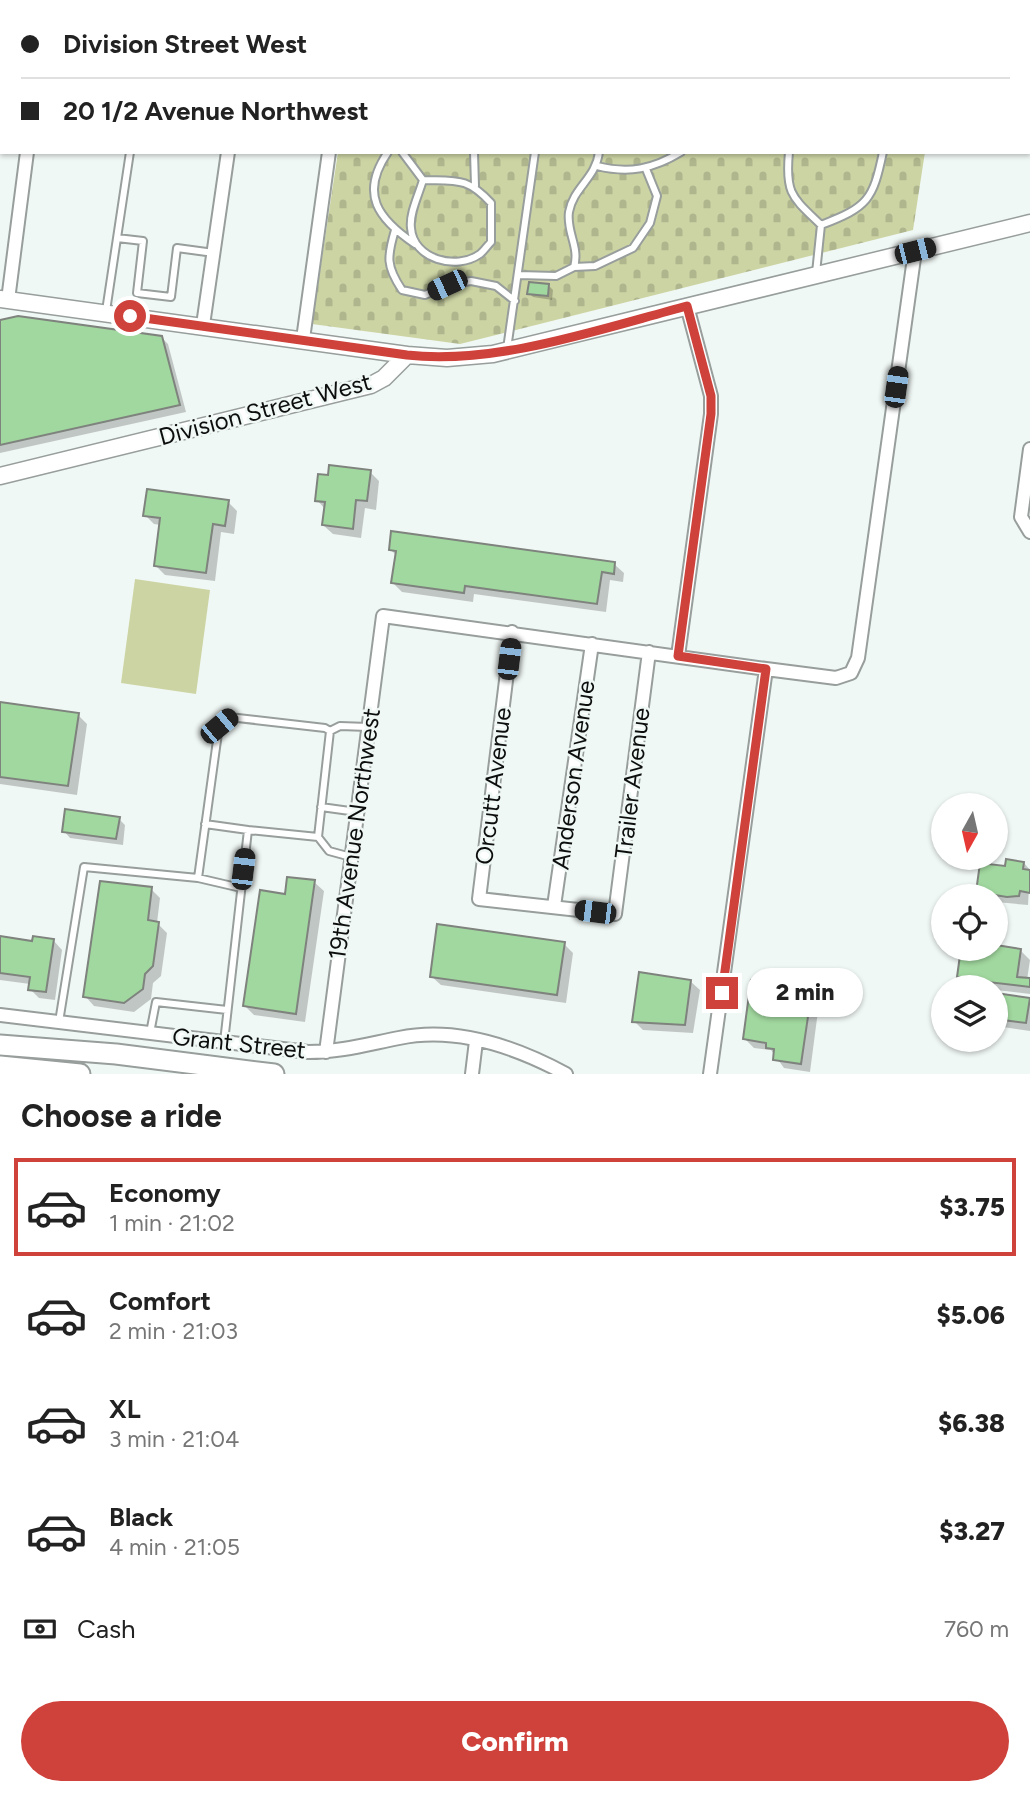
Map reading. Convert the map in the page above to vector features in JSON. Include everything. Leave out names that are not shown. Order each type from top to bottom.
[{"type":"main road","points":[[0,1045],[116,1054],[274,1074]]},
{"type":"main road","points":[[0,1066],[80,1074]]},
{"type":"street","points":[[4,300],[27,154]]},
{"type":"street","points":[[203,325],[228,154]]},
{"type":"street","points":[[303,339],[329,154]]},
{"type":"street","points":[[407,355],[458,358],[500,352],[1030,223]]},
{"type":"street","points":[[512,632],[836,678],[851,673],[858,658],[915,251]]},
{"type":"street","name":"Division Street West","points":[[4,300],[203,325],[407,355]]},
{"type":"street","points":[[678,656],[711,414],[711,396],[687,306]]},
{"type":"street","name":"Division Street West","points":[[0,476],[371,385],[384,378],[407,355]]},
{"type":"street","points":[[1027,528],[1021,508],[1030,449]]},
{"type":"street","name":"19th Avenue Northwest","points":[[326,1052],[383,616],[512,632]]},
{"type":"street","name":"Orcutt Avenue","points":[[512,632],[479,899],[554,906]]},
{"type":"street","name":"Anderson Avenue","points":[[554,906],[592,644]]},
{"type":"street","name":"Trailer Avenue","points":[[554,906],[615,914],[649,652]]},
{"type":"street","points":[[710,1074],[766,669]]},
{"type":"street","name":"Grant Street","points":[[0,1015],[326,1052],[420,1035],[502,1044],[528,1053],[566,1074]]},
{"type":"street","points":[[472,1074],[476,1041]]},
{"type":"lane","points":[[105,313],[130,154]]},
{"type":"lane","points":[[386,154],[379,164],[373,192],[379,214],[394,230],[434,258],[454,262],[479,255],[491,242],[491,203],[475,186],[452,181],[423,180]]},
{"type":"lane","points":[[404,154],[423,180]]},
{"type":"lane","points":[[474,154],[475,186]]},
{"type":"lane","points":[[500,352],[515,301],[535,154]]},
{"type":"lane","points":[[574,267],[578,252],[571,234],[569,212],[575,195],[597,166],[599,154]]},
{"type":"lane","points":[[597,166],[618,171],[646,169],[677,154]]},
{"type":"lane","points":[[789,154],[786,181],[792,194],[821,225],[816,275]]},
{"type":"lane","points":[[821,225],[863,204],[875,190],[883,154]]},
{"type":"lane","points":[[518,275],[556,276],[574,267],[595,266],[634,248],[650,223],[657,196],[646,169]]},
{"type":"lane","points":[[415,244],[410,226],[423,180]]},
{"type":"lane","points":[[394,230],[388,253],[390,272],[402,290],[425,296],[447,285],[471,281],[496,286],[515,301]]},
{"type":"lane","points":[[117,239],[143,241],[136,293],[171,297],[177,248],[214,253]]},
{"type":"lane","points":[[198,878],[219,726],[229,717],[330,730],[340,726],[369,727]]},
{"type":"lane","points":[[330,730],[318,837],[329,851],[351,857]]},
{"type":"lane","points":[[321,807],[357,812]]},
{"type":"lane","points":[[205,824],[318,837]]},
{"type":"lane","points":[[225,1042],[248,830]]},
{"type":"lane","points":[[59,1022],[84,867],[198,878],[241,888]]},
{"type":"lane","points":[[150,1033],[156,1002],[227,1010]]},
{"type":"green space","points":[[338,154],[925,154],[913,230],[460,344],[312,324]]},
{"type":"green space","points":[[135,579],[210,590],[196,694],[121,683]]},
{"type":"building","points":[[529,282],[549,284],[548,296],[527,294]]},
{"type":"building","points":[[18,316],[162,336],[180,405],[0,445],[0,320]]},
{"type":"building","points":[[329,465],[371,470],[367,501],[356,500],[353,529],[322,525],[325,502],[315,501],[318,474],[328,475]]},
{"type":"building","points":[[147,489],[229,500],[225,526],[213,524],[206,573],[154,566],[160,518],[143,516]]},
{"type":"building","points":[[391,531],[615,562],[614,574],[602,572],[597,604],[465,586],[464,593],[391,583],[396,551],[389,550]]},
{"type":"building","points":[[0,702],[79,713],[68,786],[0,777]]},
{"type":"building","points":[[65,809],[120,817],[116,839],[62,832]]},
{"type":"building","points":[[1008,859],[1024,862],[1023,869],[1030,870],[1030,893],[1020,891],[1019,896],[1008,897],[1008,884],[977,884],[979,870],[1008,870]]},
{"type":"building","points":[[287,877],[315,880],[296,1014],[243,1006],[260,890],[285,894]]},
{"type":"building","points":[[100,881],[152,887],[148,920],[159,922],[153,966],[145,974],[143,989],[124,1003],[83,997]]},
{"type":"building","points":[[437,924],[565,942],[557,995],[430,977]]},
{"type":"building","points":[[0,936],[32,941],[33,936],[54,939],[46,992],[28,990],[30,977],[0,973]]},
{"type":"building","points":[[1008,947],[1021,949],[1017,977],[1030,978],[1030,987],[1008,984],[1008,975],[957,975],[959,961],[1008,961]]},
{"type":"building","points":[[639,972],[691,980],[685,1025],[632,1022]]},
{"type":"building","points":[[751,980],[817,989],[815,1003],[810,1003],[801,1064],[773,1060],[774,1049],[766,1048],[766,1043],[743,1039]]},
{"type":"building","points":[[1008,995],[1030,998],[1026,1023],[1008,1021]]},
{"type":"route","points":[[130,316],[407,355],[447,358],[493,354],[687,306],[711,396],[711,414],[678,656],[766,669],[722,993]]}]
